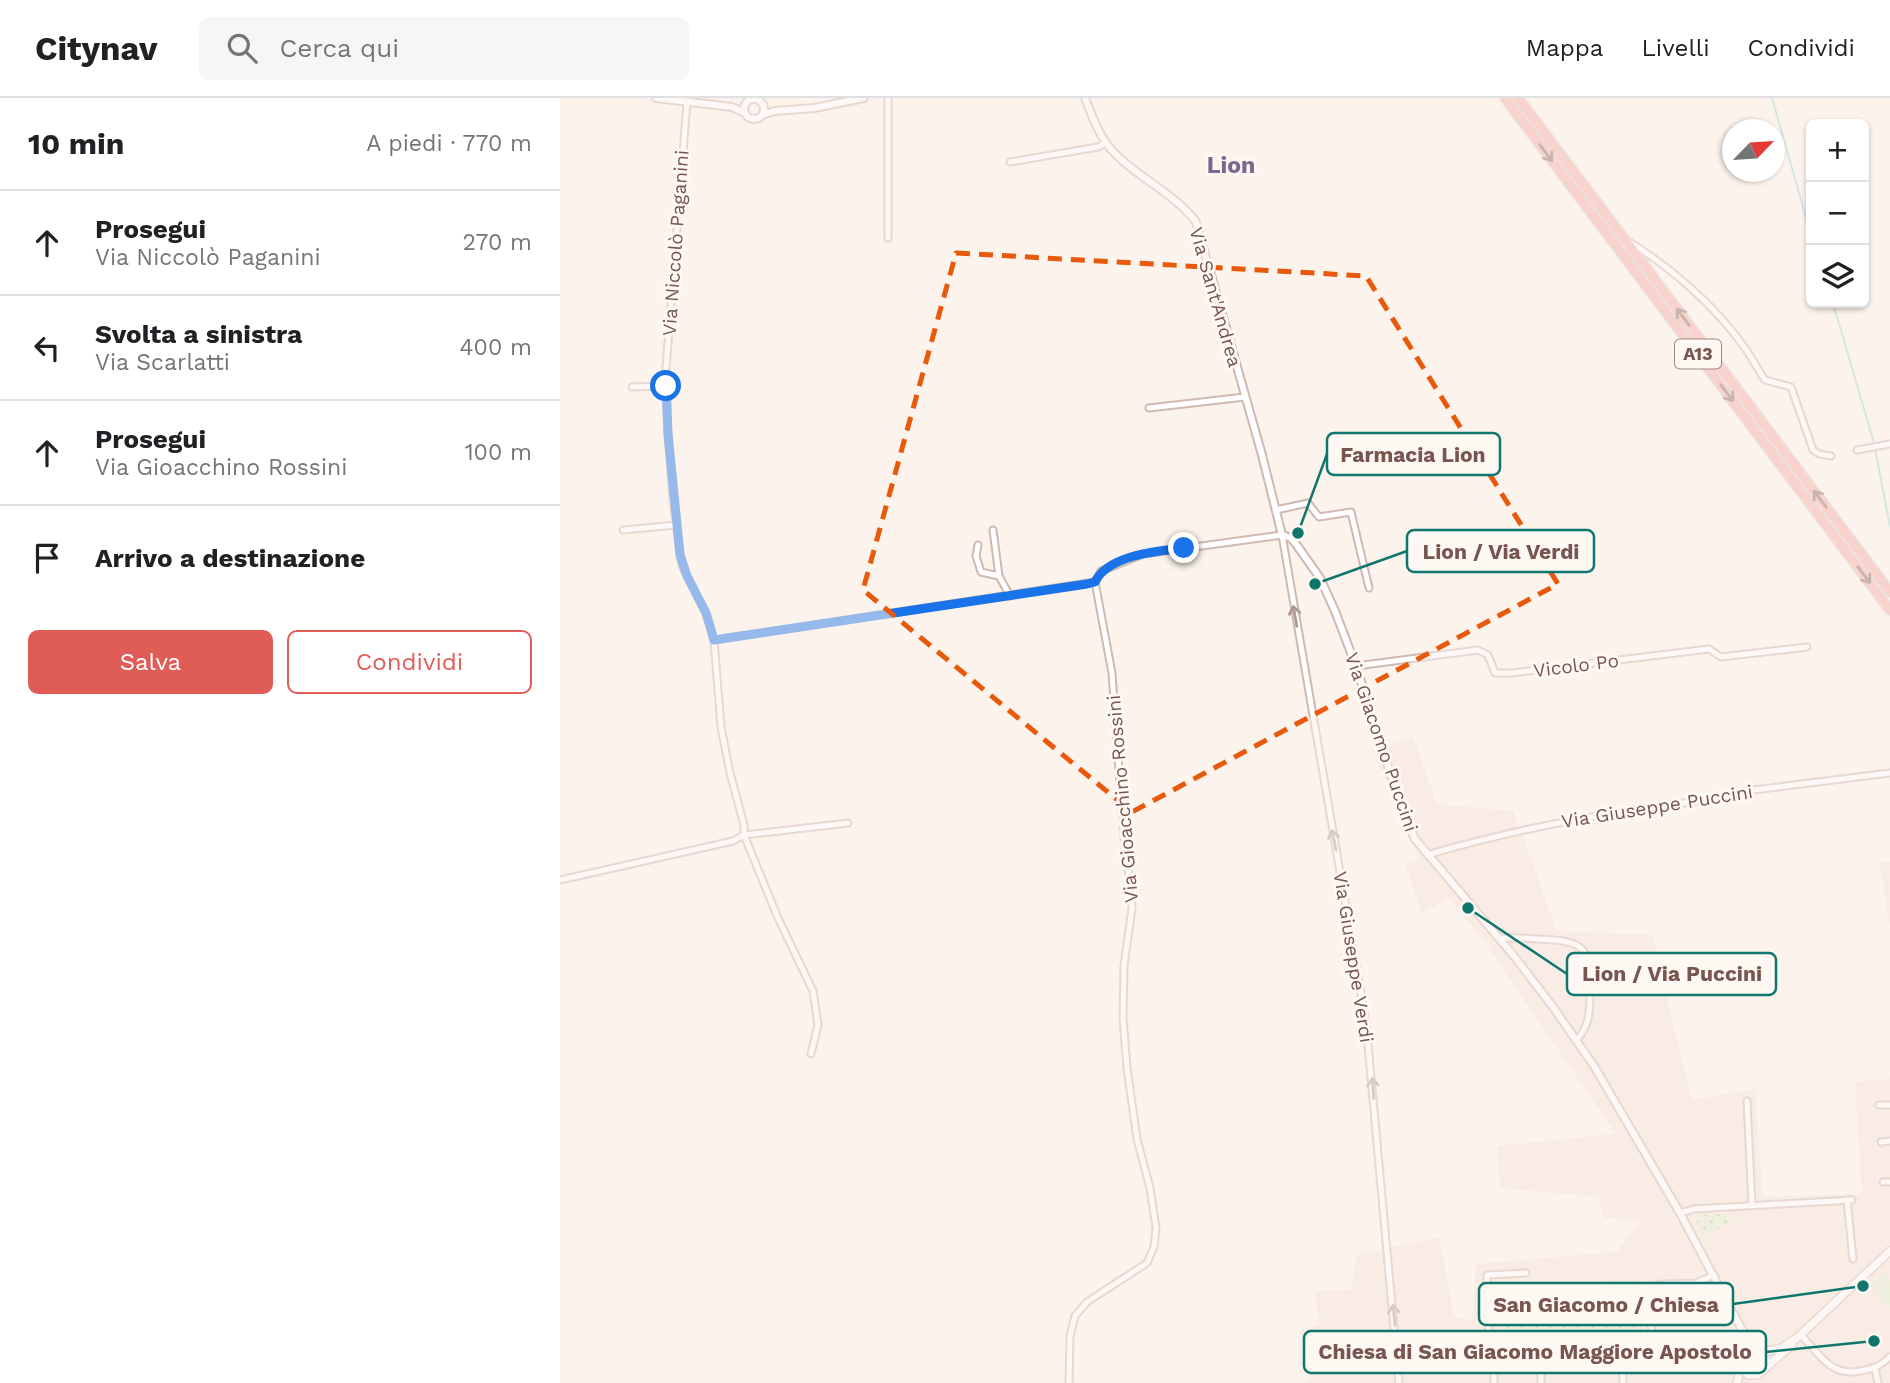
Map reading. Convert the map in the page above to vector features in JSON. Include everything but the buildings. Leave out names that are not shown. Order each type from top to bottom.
[{"type":"highway","name":"A13","points":[[1505,98],[1890,610]]},
{"type":"highway","name":"A13","points":[[1518,98],[1890,592]]},
{"type":"main road","points":[[1752,1383],[1890,1251]]},
{"type":"main road","points":[[1737,1383],[1743,1356],[1749,1350],[1780,1349],[1799,1336]]},
{"type":"main road","points":[[1759,1351],[1766,1360],[1760,1373]]},
{"type":"main road","points":[[1741,1367],[1748,1375],[1760,1373]]},
{"type":"street","points":[[656,98],[732,107],[753,119],[775,111],[814,108],[864,98]]},
{"type":"street","points":[[888,98],[888,238]]},
{"type":"street","name":"Via Sant'Andrea","points":[[1085,98],[1106,143],[1118,156],[1179,203],[1196,222],[1282,536]]},
{"type":"street","points":[[732,107],[748,101],[758,101],[775,111]]},
{"type":"street","points":[[745,113],[748,101]]},
{"type":"street","points":[[758,101],[764,108],[762,115]]},
{"type":"street","name":"Via Niccolò Paganini","points":[[687,102],[675,240],[675,271],[667,339],[668,434],[676,525],[682,566],[706,613],[714,640],[721,727],[744,835],[775,911],[813,991],[818,1024],[811,1054]]},
{"type":"street","points":[[1010,162],[1106,143]]},
{"type":"street","points":[[1623,238],[1642,249],[1700,298],[1738,339],[1765,380],[1791,387],[1813,450],[1831,456]]},
{"type":"street","points":[[632,387],[666,386]]},
{"type":"street","points":[[1149,408],[1245,397]]},
{"type":"street","points":[[1857,450],[1890,444]]},
{"type":"street","points":[[1276,510],[1308,503],[1319,517],[1350,512],[1369,588]]},
{"type":"street","points":[[623,530],[676,525]]},
{"type":"street","points":[[993,530],[999,576],[1010,596]]},
{"type":"street","points":[[714,640],[1095,582],[1101,571],[1143,554],[1282,536]]},
{"type":"street","name":"Via Giacomo Puccini","points":[[1282,536],[1291,538],[1320,578],[1356,666],[1410,830],[1427,855],[1500,939],[1576,1040],[1613,1096],[1680,1213],[1741,1328],[1759,1351]]},
{"type":"street","name":"Via Giuseppe Verdi","points":[[1282,536],[1366,1023],[1399,1383]]},
{"type":"street","points":[[978,545],[976,556],[981,572],[999,576]]},
{"type":"street","name":"Via Gioacchino Rossini","points":[[1069,1383],[1070,1336],[1075,1316],[1087,1302],[1147,1263],[1154,1247],[1156,1228],[1138,1139],[1126,1055],[1123,1018],[1124,966],[1131,926],[1131,895],[1124,839],[1112,673],[1095,582]]},
{"type":"street","name":"Vicolo Po","points":[[1356,666],[1478,650],[1488,655],[1495,673],[1511,673],[1709,649],[1721,657],[1807,647]]},
{"type":"street","name":"Via Giuseppe Puccini","points":[[1427,855],[1605,813],[1723,798],[1737,792],[1890,773]]},
{"type":"street","points":[[560,880],[733,841],[744,835],[848,823]]},
{"type":"street","points":[[1500,939],[1563,940],[1578,945],[1585,953],[1589,968],[1590,1011],[1584,1030],[1576,1040]]},
{"type":"street","points":[[1747,1101],[1752,1205]]},
{"type":"street","points":[[1879,1105],[1890,1105]]},
{"type":"street","points":[[1881,1142],[1890,1142]]},
{"type":"street","points":[[1680,1213],[1694,1209],[1849,1200],[1853,1259]]},
{"type":"street","points":[[1494,1383],[1495,1371],[1489,1351],[1487,1275],[1526,1273]]},
{"type":"street","points":[[1495,1371],[1641,1363],[1651,1356],[1649,1293],[1653,1287],[1661,1284],[1696,1283],[1714,1275]]},
{"type":"street","name":"Via Giacomo Puccini","points":[[1741,1328],[1743,1356]]},
{"type":"street","points":[[1799,1336],[1840,1373],[1875,1368],[1890,1357]]},
{"type":"street","points":[[1622,1364],[1623,1383]]},
{"type":"street","points":[[1541,1368],[1541,1383]]},
{"type":"street","points":[[1875,1368],[1878,1383]]},
{"type":"highlighted area","points":[[956,253],[1366,276],[1558,584],[1132,812],[863,590]]},
{"type":"shaded area","points":[[1413,737],[1437,804],[1513,811],[1557,931],[1652,935],[1692,1100],[1755,1089],[1763,1197],[1862,1194],[1855,1082],[1890,1079],[1890,1383],[1305,1383],[1309,1378],[1300,1330],[1319,1325],[1315,1291],[1352,1290],[1356,1255],[1439,1237],[1454,1316],[1472,1322],[1476,1264],[1617,1252],[1641,1220],[1604,1218],[1599,1197],[1500,1188],[1497,1146],[1616,1134],[1483,940],[1449,898],[1422,913],[1406,865],[1419,859],[1373,751]]},
{"type":"shaded area","points":[[1890,862],[1890,925],[1880,863]]},
{"type":"green space","points":[[1706,1214],[1726,1214],[1733,1220],[1703,1237],[1696,1223]]},
{"type":"green space","points":[[1884,1274],[1890,1281],[1890,1307],[1871,1286]]},
{"type":"green space","points":[[1639,1280],[1643,1351],[1503,1356],[1500,1286]]},
{"type":"waterway","points":[[1772,98],[1806,217]]},
{"type":"waterway","points":[[1834,308],[1874,443],[1890,527]]},
{"type":"place","name":"Farmacia Lion","points":[[1298,533]]},
{"type":"place","name":"Lion / Via Verdi","points":[[1315,584]]},
{"type":"place","name":"Lion / Via Puccini","points":[[1468,908]]},
{"type":"place","name":"San Giacomo / Chiesa","points":[[1863,1286]]},
{"type":"place","name":"Chiesa di San Giacomo Maggiore Apostolo","points":[[1874,1341]]},
{"type":"district","name":"Lion","points":[[1231,165]]},
{"type":"route","points":[[666,386],[673,500],[682,566],[706,613],[714,640],[1087,584],[1095,582],[1101,571],[1128,558],[1184,548]]}]
